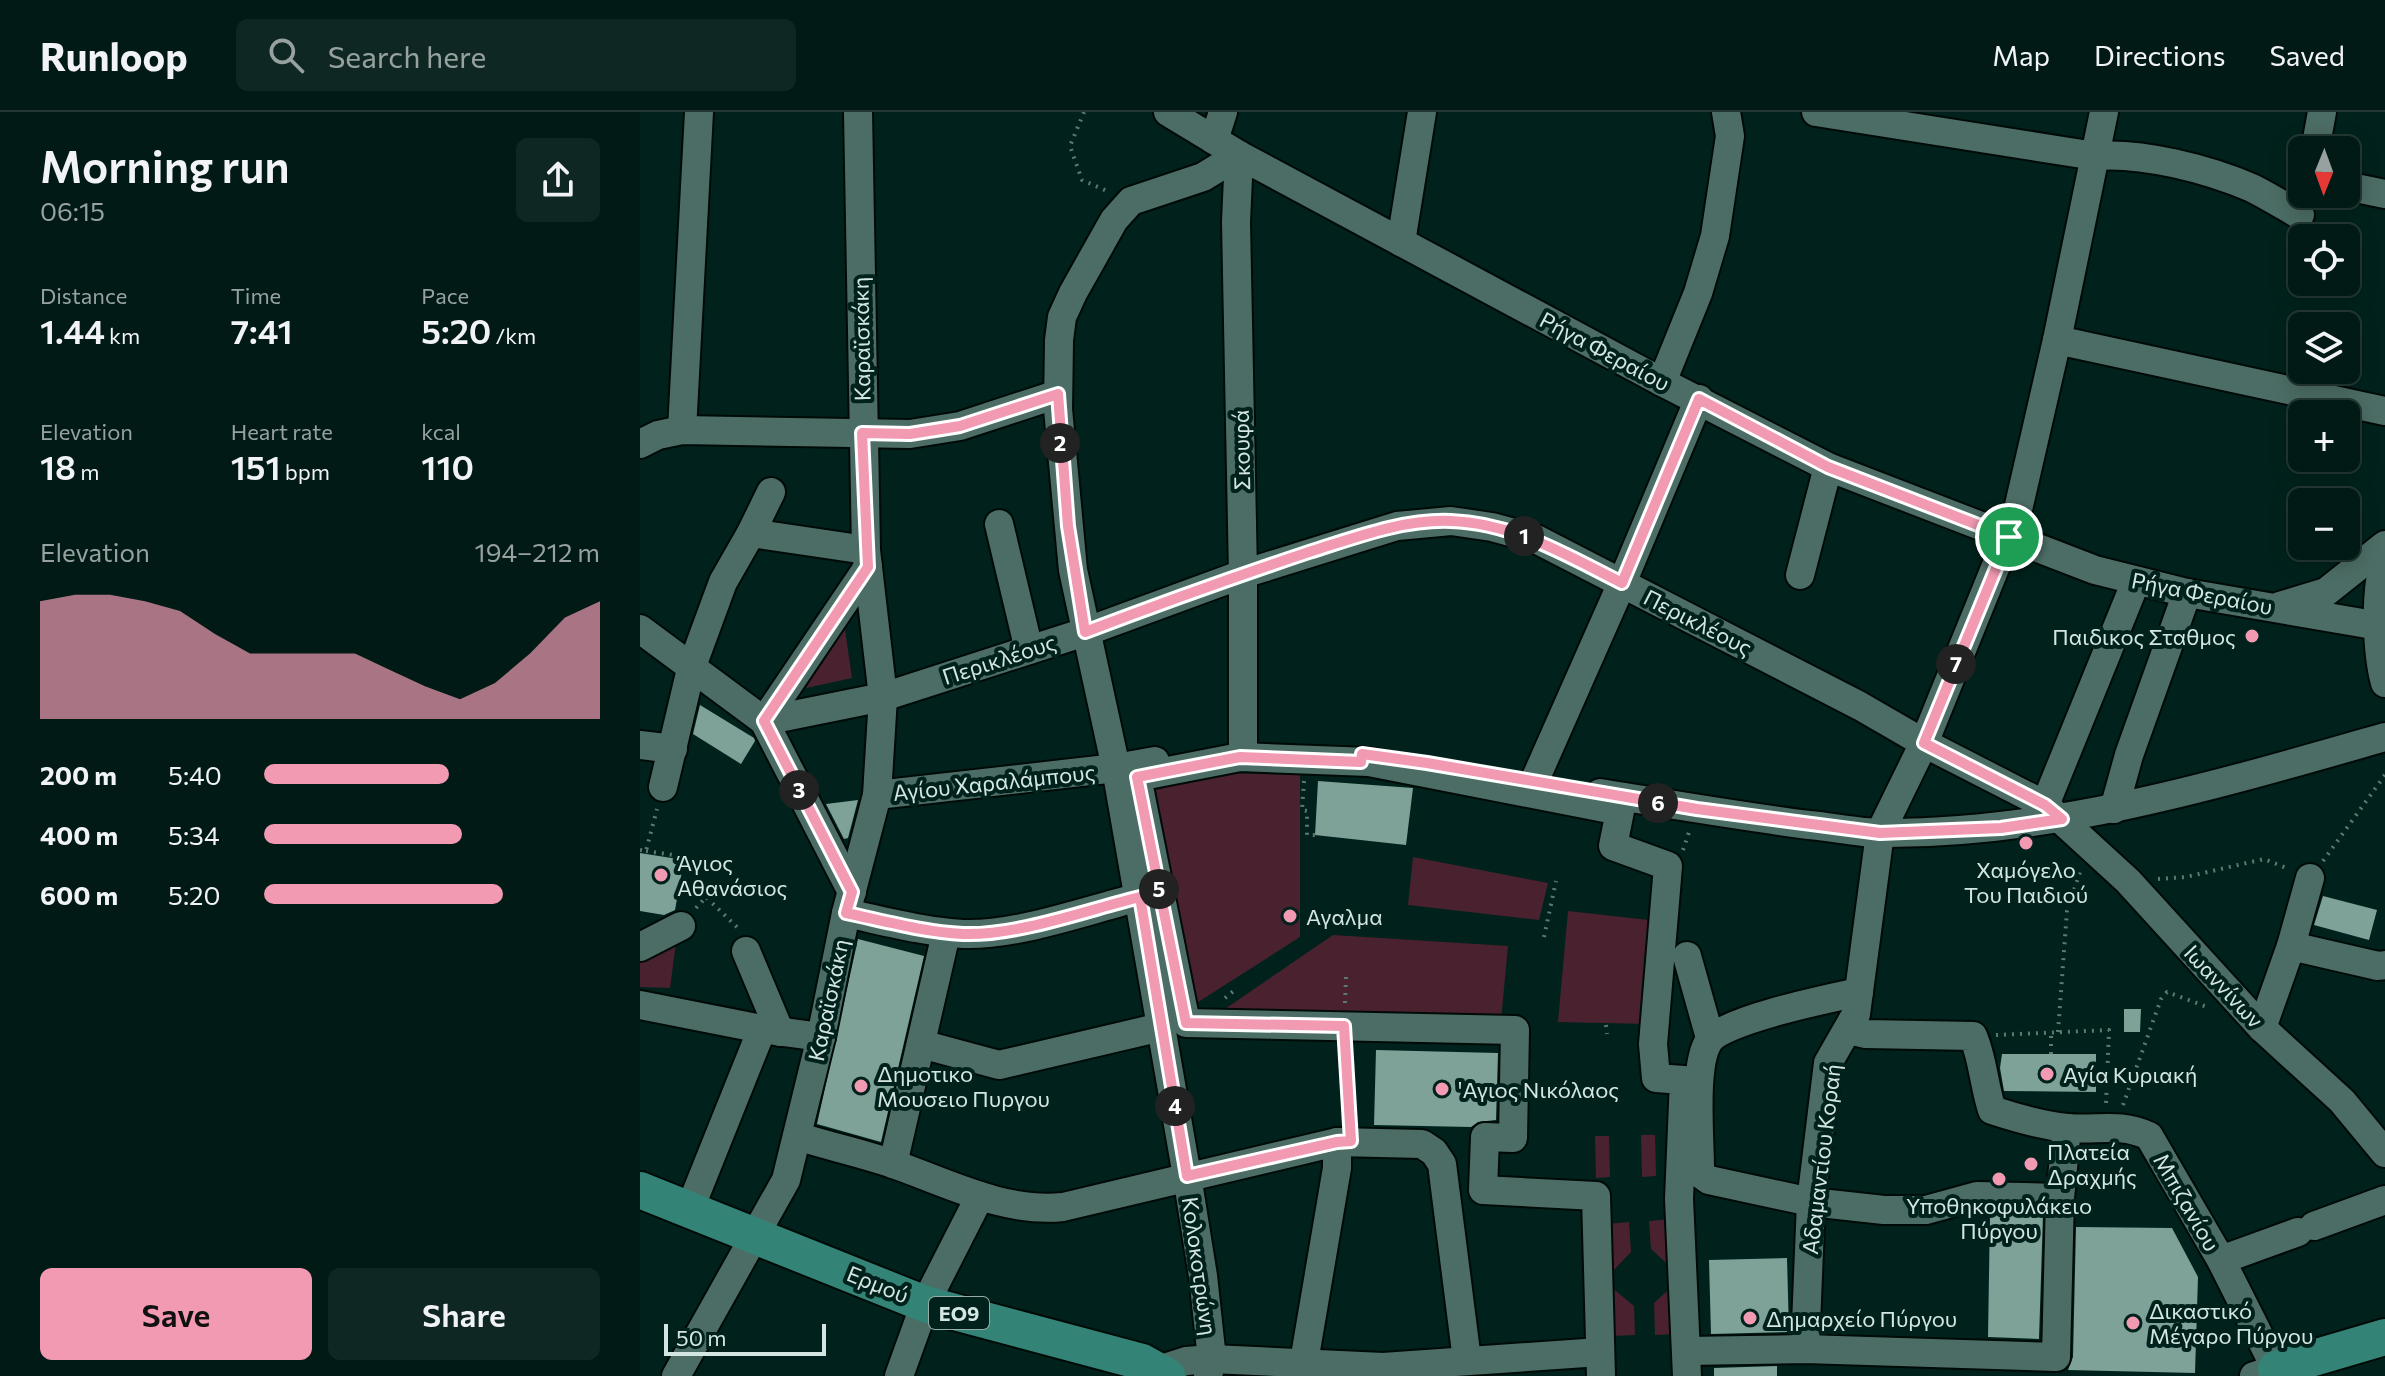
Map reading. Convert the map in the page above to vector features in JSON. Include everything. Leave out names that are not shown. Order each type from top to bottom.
[{"type":"main road","name":"Ερμού","points":[[640,1190],[925,1304],[1142,1362],[1163,1373]]},
{"type":"main road","points":[[2270,1374],[2385,1337]]},
{"type":"street","points":[[682,430],[699,112]]},
{"type":"street","name":"Καραϊσκάκη","points":[[676,1376],[786,1180],[821,1037],[849,903],[877,795],[883,697],[867,558],[862,433],[858,112]]},
{"type":"street","points":[[1214,140],[1223,112]]},
{"type":"street","points":[[1401,242],[1422,112]]},
{"type":"street","points":[[1662,382],[1698,293],[1715,236],[1730,136],[1726,112]]},
{"type":"street","points":[[1816,112],[2095,156],[2154,160],[2223,177],[2253,189],[2300,215]]},
{"type":"street","name":"Αδαμαντίου Κοραή","points":[[1805,1349],[1811,1202],[1828,1063],[1856,1014],[1880,833],[1924,743],[2017,514],[2104,112]]},
{"type":"street","points":[[2318,136],[2322,112]]},
{"type":"street","name":"Ρήγα Φεραίου","points":[[1170,113],[1239,155],[1662,382],[1828,467],[2095,570],[2187,593],[2382,627]]},
{"type":"street","points":[[1131,201],[1203,177],[1239,155]]},
{"type":"street","name":"Σκουφά","points":[[1239,155],[1236,222],[1243,746]]},
{"type":"street","points":[[2360,189],[2385,194]]},
{"type":"street","name":"Κολοκοτρώνη","points":[[1131,201],[1114,220],[1062,317],[1058,394],[1070,541],[1085,632],[1116,768],[1140,897],[1203,1276],[1210,1367]]},
{"type":"street","points":[[2057,340],[2385,411]]},
{"type":"street","points":[[640,444],[658,435],[682,430],[910,434],[960,426],[1058,394]]},
{"type":"street","points":[[1534,782],[1699,399]]},
{"type":"street","points":[[1800,575],[1828,467]]},
{"type":"street","points":[[663,787],[691,669],[723,582],[771,492]]},
{"type":"street","name":"Περικλέους","points":[[764,721],[883,697],[1085,632],[1243,574],[1397,526],[1451,521],[1492,527],[1536,539],[1860,706],[2053,812]]},
{"type":"street","points":[[999,524],[1029,650]]},
{"type":"street","points":[[751,533],[867,558],[764,721]]},
{"type":"street","points":[[2274,608],[2326,592],[2385,545]]},
{"type":"street","points":[[2385,562],[2382,570],[2381,668],[2385,683]]},
{"type":"street","points":[[2136,581],[2053,812],[2114,809],[2385,737]]},
{"type":"street","points":[[2114,809],[2129,755],[2187,593]]},
{"type":"street","points":[[640,629],[764,721],[849,903],[916,927],[964,934],[1004,931],[1140,897]]},
{"type":"street","points":[[640,745],[673,749]]},
{"type":"street","name":"Αγίου Χαραλάμπους","points":[[877,795],[1116,768],[1243,746],[1302,747],[1362,754],[1697,809],[1880,833],[2001,828],[2053,812]]},
{"type":"street","points":[[1163,1373],[1186,1361],[1210,1367],[1304,1362],[1383,1367],[1467,1360],[1600,1364],[1596,1196],[1483,1190],[1485,1137],[1513,1138],[1515,1030],[1186,1023],[1137,777],[1240,757],[1369,762],[1620,811],[1613,846],[1668,866],[1653,1044],[1656,1078],[1684,1080],[1679,1199],[1686,1363],[1805,1349],[1976,1366],[2057,1366],[2060,1198],[2067,1128]]},
{"type":"street","name":"Ιωαννίνων","points":[[2053,812],[2128,881],[2262,1028],[2342,1101],[2385,1153]]},
{"type":"street","points":[[2262,1028],[2291,946],[2310,878]]},
{"type":"street","points":[[640,947],[681,926]]},
{"type":"street","points":[[893,1164],[945,938]]},
{"type":"street","points":[[689,1211],[771,1030],[742,939]]},
{"type":"street","points":[[2291,946],[2385,965]]},
{"type":"street","points":[[1687,956],[1710,1038]]},
{"type":"street","points":[[1859,992],[1746,1021],[1710,1038],[1703,1053],[1700,1076],[1702,1175],[1709,1180],[1811,1202],[1908,1210],[1926,1210],[1977,1196],[2060,1198]]},
{"type":"street","points":[[640,1005],[821,1037]]},
{"type":"street","points":[[921,1044],[999,1065],[1161,1027]]},
{"type":"street","points":[[1849,1030],[1866,1034],[1973,1036]]},
{"type":"street","name":"Μπιζανίου","points":[[1973,1036],[1992,1110],[2022,1121],[2067,1128],[2111,1126],[2149,1136],[2221,1260],[2270,1374]]},
{"type":"street","points":[[800,1137],[893,1164],[980,1196],[1036,1210],[1063,1207],[1344,1141],[1422,1144],[1434,1152],[1442,1164],[1467,1360]]},
{"type":"street","points":[[1304,1362],[1344,1141]]},
{"type":"street","points":[[899,1376],[925,1304],[980,1196]]},
{"type":"street","points":[[2221,1260],[2385,1200]]},
{"type":"path","points":[[1084,112],[1070,146],[1082,180],[1131,201]]},
{"type":"path","points":[[2128,881],[2186,877],[2264,859],[2310,878],[2385,775]]},
{"type":"path","points":[[1314,780],[1304,780],[1302,810],[1307,811],[1307,835],[1315,835]]},
{"type":"path","points":[[663,787],[643,850],[687,857],[706,897],[742,939]]},
{"type":"path","points":[[2058,1032],[2067,911],[2089,846]]},
{"type":"path","points":[[1544,937],[1556,881]]},
{"type":"path","points":[[679,889],[706,897]]},
{"type":"path","points":[[681,926],[706,897]]},
{"type":"path","points":[[2111,1126],[2133,1078],[2161,999]]},
{"type":"path","points":[[1606,1025],[1607,1034]]},
{"type":"path","points":[[1344,1026],[1344,1141]]},
{"type":"path","points":[[1973,1036],[2109,1030],[2107,1075],[2111,1126]]},
{"type":"path","points":[[2051,1033],[2051,1054]]},
{"type":"path","points":[[2096,1074],[2133,1078]]},
{"type":"shaded area","points":[[844,623],[852,678],[806,688]]},
{"type":"shaded area","points":[[1222,773],[1300,775],[1300,937],[1192,1006],[1141,794]]},
{"type":"shaded area","points":[[1413,857],[1548,883],[1539,920],[1408,905]]},
{"type":"shaded area","points":[[1568,911],[1658,921],[1649,1024],[1558,1022]]},
{"type":"shaded area","points":[[1333,935],[1508,946],[1500,1031],[1216,1015]]},
{"type":"shaded area","points":[[676,943],[670,988],[640,987],[640,957]]},
{"type":"shaded area","points":[[1641,1135],[1655,1135],[1656,1176],[1642,1177]]},
{"type":"shaded area","points":[[1595,1136],[1609,1136],[1610,1177],[1596,1178]]},
{"type":"shaded area","points":[[1672,1219],[1674,1270],[1651,1249],[1649,1221]]},
{"type":"shaded area","points":[[1629,1222],[1631,1252],[1610,1274],[1607,1224]]},
{"type":"shaded area","points":[[1675,1284],[1678,1334],[1655,1335],[1654,1303]]},
{"type":"shaded area","points":[[1610,1286],[1634,1306],[1635,1335],[1612,1336]]},
{"type":"building","points":[[700,705],[754,738],[741,764],[693,734]]},
{"type":"building","points":[[1318,781],[1413,788],[1406,845],[1315,835]]},
{"type":"building","points":[[858,800],[848,838],[844,839],[826,804]]},
{"type":"building","name":"Άγιος Αθανάσιος","points":[[640,853],[684,860],[675,910],[664,915],[640,911]]},
{"type":"building","points":[[2323,896],[2377,910],[2369,940],[2314,925]]},
{"type":"building","name":"Δημοτικο Μουσειο Πυργου","points":[[858,939],[924,956],[881,1142],[817,1124]]},
{"type":"building","points":[[2124,1009],[2141,1009],[2140,1032],[2124,1032]]},
{"type":"building","name":"'Αγιος Νικόλαος","points":[[1376,1050],[1498,1053],[1496,1120],[1478,1122],[1471,1127],[1374,1125]]},
{"type":"building","name":"Αγία Κυριακή","points":[[2002,1054],[2096,1054],[2096,1092],[2004,1091],[2000,1068]]},
{"type":"building","points":[[1990,1213],[2043,1215],[2039,1339],[1988,1337]]},
{"type":"building","name":"Δικαστικό Μέγαρο Πύργου","points":[[2076,1227],[2172,1228],[2198,1277],[2195,1373],[2068,1370],[2073,1357]]},
{"type":"building","name":"Δημαρχείο Πύργου","points":[[1787,1258],[1789,1332],[1711,1334],[1709,1260]]},
{"type":"building","points":[[1777,1366],[1777,1376],[1714,1376],[1714,1368]]},
{"type":"place","name":"Παιδικος Σταθμος","points":[[2252,636]]},
{"type":"place","name":"Χαμόγελο Του Παιδιού","points":[[2026,843]]},
{"type":"place","name":"Άγιος Αθανάσιος","points":[[661,875]]},
{"type":"place","name":"Αγαλμα","points":[[1290,916]]},
{"type":"place","name":"Αγία Κυριακή","points":[[2047,1074]]},
{"type":"place","name":"Δημοτικο Μουσειο Πυργου","points":[[861,1086]]},
{"type":"place","name":"'Αγιος Νικόλαος","points":[[1442,1089]]},
{"type":"place","name":"Πλατεία Δραχμής","points":[[2031,1164]]},
{"type":"place","name":"Υποθηκοφυλάκειο Πύργου","points":[[1999,1179]]},
{"type":"place","name":"Δημαρχείο Πύργου","points":[[1750,1318]]},
{"type":"place","name":"Δικαστικό Μέγαρο Πύργου","points":[[2133,1323]]},
{"type":"route","points":[[1058,394],[1068,526],[1085,632],[1243,574],[1339,543],[1397,526],[1451,521],[1492,527],[1536,539],[1622,583],[1699,399],[1828,467],[2009,537],[1924,743],[2045,805],[2062,819],[2001,828],[1880,833],[1697,809],[1362,754],[1361,762],[1240,757],[1137,777],[1186,1023],[1344,1026],[1351,1141],[1187,1176],[1140,897],[1004,931],[964,934],[846,913],[852,892],[764,721],[868,567],[862,433],[910,434],[960,426],[1058,394]]}]
